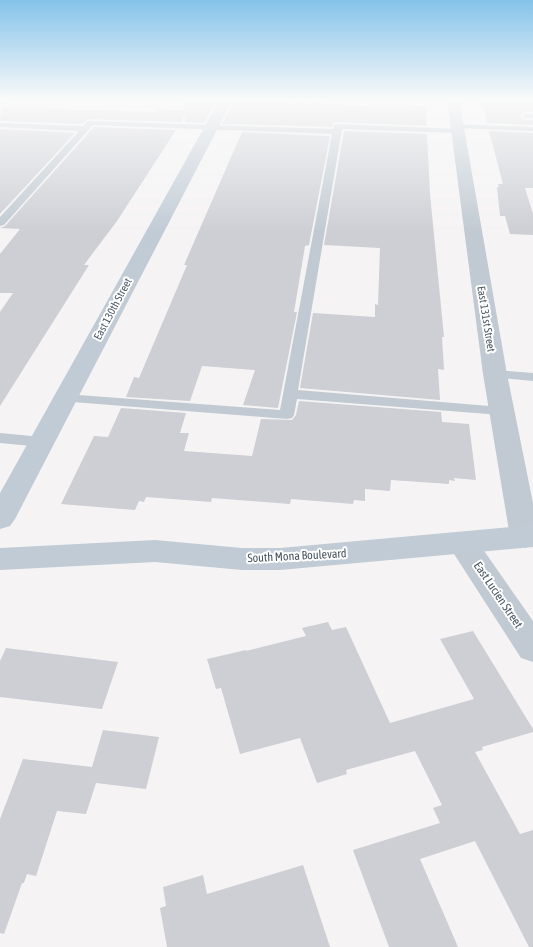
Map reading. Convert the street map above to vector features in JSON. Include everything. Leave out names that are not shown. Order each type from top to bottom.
[{"type":"street","name":"East 130th Street","points":[[0,519],[203,143]]},
{"type":"street","name":"East 131st Street","points":[[459,143],[501,411],[529,536]]},
{"type":"street","name":"South Mona Boulevard","points":[[0,559],[155,551],[242,559],[280,559],[529,536]]},
{"type":"street","name":"East Lucien Street","points":[[462,543],[533,648]]},
{"type":"lane","points":[[0,223],[73,143]]},
{"type":"lane","points":[[65,398],[287,414],[335,143]]},
{"type":"lane","points":[[495,374],[533,377]]},
{"type":"lane","points":[[290,394],[501,411]]},
{"type":"lane","points":[[0,438],[42,442]]},
{"type":"building","points":[[0,143],[66,143],[0,214]]},
{"type":"building","points":[[79,143],[167,143],[117,221],[84,265],[89,265],[0,406],[0,312],[13,293],[0,293],[0,254],[20,229],[0,228],[5,226]]},
{"type":"building","points":[[237,143],[329,143],[309,245],[305,246],[294,312],[297,312],[278,408],[243,405],[255,370],[202,366],[190,401],[126,397],[134,377],[139,378],[187,265],[184,265]]},
{"type":"building","points":[[342,143],[427,143],[430,194],[444,337],[442,337],[444,370],[438,369],[440,400],[300,388],[313,313],[375,317],[375,304],[378,305],[380,248],[324,245]]},
{"type":"building","points":[[492,143],[533,143],[533,188],[525,188],[533,214],[533,235],[510,234],[505,216],[500,216],[497,187],[499,187],[498,184],[503,184]]},
{"type":"building","points":[[299,401],[441,412],[442,422],[469,424],[476,480],[454,478],[455,481],[449,480],[449,484],[391,480],[390,491],[365,489],[365,501],[354,500],[353,504],[291,499],[290,504],[212,498],[211,502],[146,497],[144,502],[139,501],[135,510],[61,504],[94,436],[108,437],[121,408],[186,413],[180,433],[189,433],[184,451],[252,456],[261,419],[292,420],[296,415]]},
{"type":"building","points":[[328,622],[332,630],[346,627],[390,723],[474,699],[440,639],[473,631],[533,729],[533,732],[482,747],[483,750],[475,752],[520,834],[533,830],[533,947],[529,947],[475,841],[420,859],[458,947],[389,947],[353,850],[440,823],[433,808],[442,805],[415,751],[346,770],[347,774],[317,783],[300,738],[240,754],[221,688],[216,689],[207,659],[306,636],[302,628]]},
{"type":"building","points":[[6,648],[118,662],[102,709],[0,697],[0,661]]},
{"type":"building","points":[[103,730],[159,737],[146,789],[96,783],[86,814],[57,811],[36,876],[27,874],[4,934],[0,933],[0,819],[23,759],[92,767]]},
{"type":"building","points":[[303,865],[330,947],[167,947],[160,908],[166,906],[163,887],[203,875],[207,894]]}]
